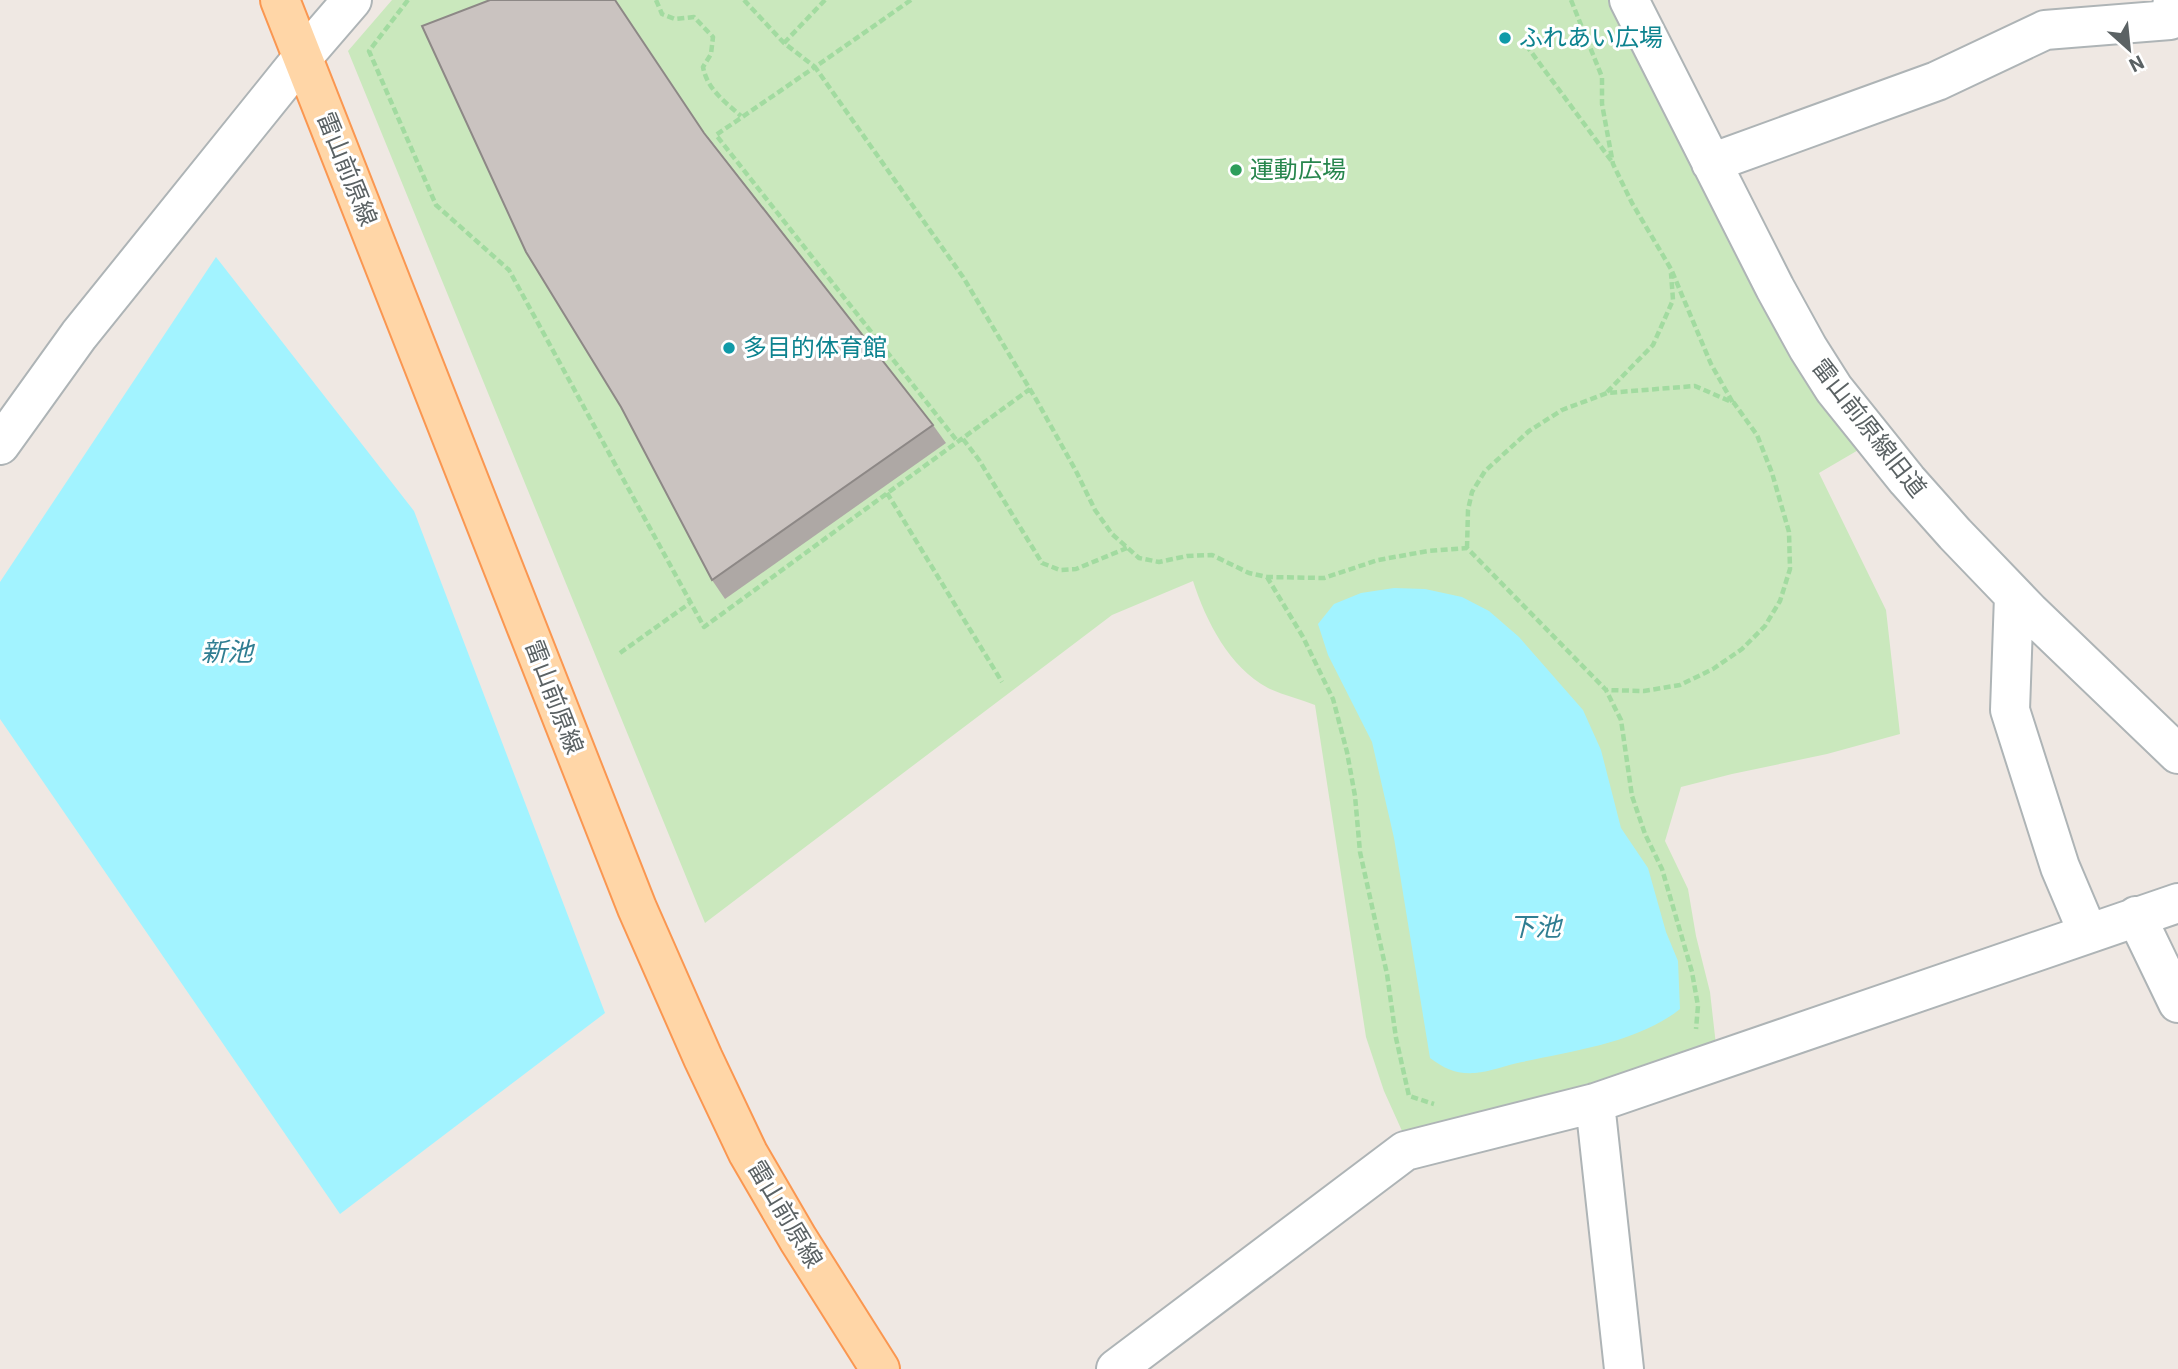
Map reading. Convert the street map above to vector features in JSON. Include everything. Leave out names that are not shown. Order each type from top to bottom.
[{"type":"main road","name":"雷山前原線","points":[[280,0],[642,921],[748,1153],[798,1239],[880,1369]]},
{"type":"street","points":[[0,445],[79,335],[302,58],[352,0]]},
{"type":"street","name":"雷山前原線旧道","points":[[1629,0],[1775,288],[1834,389],[1907,481],[2014,596],[2178,754]]},
{"type":"street","points":[[1711,163],[1937,81],[2045,30],[2170,20],[2173,0]]},
{"type":"street","points":[[2014,596],[2010,710],[2060,867],[2088,933]]},
{"type":"street","points":[[1116,1369],[1405,1151],[1595,1103],[2178,903]]},
{"type":"street","points":[[2136,916],[2178,1003]]},
{"type":"street","points":[[1595,1103],[1623,1369]]},
{"type":"path","points":[[408,0],[369,51],[436,205],[509,270],[704,627],[1030,389]]},
{"type":"path","points":[[656,0],[662,14],[675,19],[694,17],[707,28],[713,37],[711,54],[703,67],[705,80],[725,103],[741,116]]},
{"type":"path","points":[[744,0],[784,43],[815,67],[963,277],[1030,389],[1095,510],[1112,534],[1139,558],[1159,562],[1187,556],[1212,555],[1249,573],[1267,577],[1324,578],[1378,560],[1428,551],[1467,548]]},
{"type":"path","points":[[784,43],[825,0]]},
{"type":"path","points":[[911,0],[716,135],[960,440],[979,460],[1042,563],[1060,570],[1076,569],[1127,548]]},
{"type":"path","points":[[1571,0],[1602,77],[1602,104],[1613,164]]},
{"type":"path","points":[[1526,45],[1613,164],[1671,270],[1711,364],[1757,435],[1772,473],[1789,532],[1790,569],[1780,601],[1765,625],[1742,649],[1713,669],[1680,685],[1644,691],[1606,690]]},
{"type":"path","points":[[1607,393],[1653,345],[1673,300],[1671,270]]},
{"type":"path","points":[[1688,1035],[1696,1031],[1698,1006],[1692,972],[1662,869],[1645,834],[1632,796],[1621,720],[1606,690],[1467,548],[1468,510],[1472,492],[1485,471],[1510,447],[1562,410],[1607,393],[1695,386],[1734,403]]},
{"type":"path","points":[[887,494],[1002,682]]},
{"type":"path","points":[[1267,577],[1303,637],[1333,699],[1347,752],[1360,852],[1387,974],[1396,1038],[1409,1096],[1437,1105]]},
{"type":"path","points":[[620,653],[690,603]]},
{"type":"green space","points":[[392,0],[1618,0],[1860,449],[1819,473],[1886,610],[1900,734],[1827,754],[1681,787],[1665,841],[1688,889],[1710,992],[1717,1054],[1407,1142],[1384,1091],[1366,1037],[1315,705],[1268,688],[1242,668],[1212,627],[1193,581],[1112,615],[705,923],[348,51]]},
{"type":"water","name":"新池","points":[[216,257],[414,511],[605,1013],[340,1214],[0,719],[0,582]]},
{"type":"water","name":"下池","points":[[1394,588],[1425,589],[1462,597],[1489,611],[1519,637],[1583,710],[1601,750],[1621,828],[1648,868],[1666,932],[1678,961],[1680,1009],[1664,1020],[1645,1030],[1605,1044],[1481,1072],[1456,1072],[1430,1058],[1394,838],[1372,742],[1328,655],[1318,624],[1334,604],[1361,593]]},
{"type":"building","name":"多目的体育館","points":[[490,0],[615,0],[704,133],[933,425],[712,580],[621,407],[526,252],[422,26]]},
{"type":"place","name":"ふれあい広場","points":[[1505,38]]},
{"type":"place","name":"運動広場","points":[[1236,170]]},
{"type":"place","name":"多目的体育館","points":[[729,348]]}]
